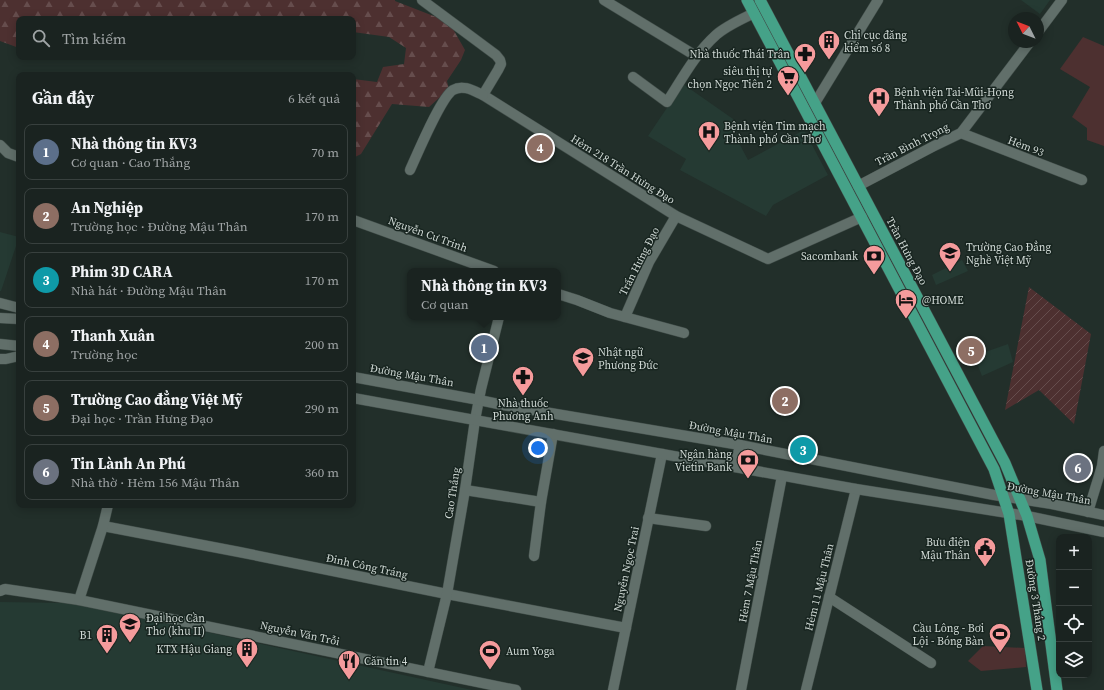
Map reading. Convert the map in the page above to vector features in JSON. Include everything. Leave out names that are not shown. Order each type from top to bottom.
[{"type":"highway","points":[[747,0],[994,469],[1009,514]]},
{"type":"highway","name":"Trần Hưng Đạo","points":[[760,0],[1005,463],[1027,516]]},
{"type":"highway","name":"Đường 3 Tháng 2","points":[[1009,514],[1037,690]]},
{"type":"highway","name":"Đường 3 Tháng 2","points":[[1027,516],[1040,560],[1057,690]]},
{"type":"street","points":[[422,0],[496,55],[500,60],[501,64],[483,95]]},
{"type":"street","points":[[604,0],[696,56]]},
{"type":"street","points":[[815,103],[878,0]]},
{"type":"street","points":[[1044,24],[1062,0]]},
{"type":"street","points":[[632,77],[667,102],[696,56],[717,34],[754,13]]},
{"type":"street","name":"Trần Bình Trọng","points":[[858,186],[961,133],[1025,48]]},
{"type":"street","name":"Hẻm 218 Trần Hưng Đạo","points":[[410,170],[442,103],[452,90],[466,88],[483,95],[676,216],[768,259],[862,217]]},
{"type":"street","name":"Hẻm 93","points":[[961,133],[1082,180]]},
{"type":"street","points":[[0,145],[8,152],[16,156]]},
{"type":"street","name":"Trấn Hưng Đạo","points":[[625,317],[649,262],[676,216]]},
{"type":"street","name":"Nguyễn Cư Trinh","points":[[356,221],[486,268]]},
{"type":"street","points":[[561,295],[610,313],[684,334]]},
{"type":"street","points":[[0,303],[16,307]]},
{"type":"street","points":[[0,318],[16,319]]},
{"type":"street","name":"Cao Thắng","points":[[428,672],[447,594],[481,389],[498,320]]},
{"type":"street","points":[[0,344],[16,346]]},
{"type":"street","points":[[0,359],[16,357]]},
{"type":"street","name":"Đường Mậu Thân","points":[[356,377],[503,405],[740,445],[1004,497],[1052,504],[1104,515]]},
{"type":"street","points":[[356,399],[856,489],[1027,516],[1104,532]]},
{"type":"street","points":[[534,556],[541,502],[553,434]]},
{"type":"street","points":[[735,467],[740,445]]},
{"type":"street","points":[[1088,512],[1102,466],[1104,451]]},
{"type":"street","name":"Nguyễn Ngọc Trai","points":[[613,690],[662,454]]},
{"type":"street","name":"Hẻm 7 Mậu Thân","points":[[741,690],[782,476]]},
{"type":"street","name":"Hẻm 11 Mậu Thân","points":[[806,690],[856,489]]},
{"type":"street","points":[[465,490],[541,502]]},
{"type":"street","points":[[79,600],[107,508]]},
{"type":"street","points":[[648,518],[706,526]]},
{"type":"street","name":"Đinh Công Tráng","points":[[103,526],[626,628]]},
{"type":"street","name":"Nguyễn Văn Trỗi","points":[[0,591],[5,589],[79,600],[516,690]]},
{"type":"street","points":[[829,597],[931,663]]},
{"type":"shaded area","points":[[1021,0],[1050,0],[1041,12],[1037,12]]},
{"type":"shaded area","name":"Bệnh viện Tim mạch Thành phố Cần Thơ","points":[[683,84],[736,121],[731,128],[748,160],[804,130],[828,175],[773,205],[766,216],[680,170],[686,159],[648,136]]},
{"type":"shaded area","points":[[0,232],[16,236],[16,246],[0,291]]},
{"type":"shaded area","name":"Trường Cao Đẳng Nghề Việt Mỹ","points":[[962,260],[968,271],[936,285],[932,275]]},
{"type":"shaded area","points":[[1008,344],[1013,362],[982,376],[974,356]]},
{"type":"shaded area","name":"Đại học Cần Thơ (khu II)","points":[[0,602],[67,603],[92,607],[472,690],[0,690]]},
{"type":"green space","points":[[0,0],[395,0],[449,22],[465,50],[461,60],[447,81],[449,89],[429,107],[392,104],[361,154],[356,156],[356,79],[377,82],[383,67],[404,64],[406,48],[389,37],[356,32],[356,16],[16,16],[16,47],[0,41]]},
{"type":"green space","points":[[1083,37],[1104,46],[1104,146],[1087,140],[1087,128],[1072,117],[1090,87],[1060,69]]},
{"type":"green space","points":[[1029,287],[1091,334],[1074,424],[1039,390],[1005,410]]},
{"type":"green space","name":"Cầu Lông - Bơi Lội - Bóng Bàn","points":[[983,646],[1025,648],[1026,667],[981,671],[968,661]]},
{"type":"place","name":"Chi cục đăng kiểm số 8","points":[[829,60]]},
{"type":"place","name":"Nhà thuốc Thái Trân","points":[[805,74]]},
{"type":"place","name":"siêu thị tự chọn Ngọc Tiên 2","points":[[788,96]]},
{"type":"place","name":"Bệnh viện Tai-Mũi-Họng Thành phố Cần Thơ","points":[[879,118]]},
{"type":"place","name":"Thanh Xuân","points":[[540,148]]},
{"type":"place","name":"Bệnh viện Tim mạch Thành phố Cần Thơ","points":[[709,152]]},
{"type":"place","name":"Trường Cao Đẳng Nghề Việt Mỹ","points":[[950,272]]},
{"type":"place","name":"Sacombank","points":[[874,276]]},
{"type":"place","name":"@HOME","points":[[906,320]]},
{"type":"place","name":"Nhà thông tin KV3","points":[[484,348]]},
{"type":"place","name":"Trường Cao đẳng Việt Mỹ","points":[[971,351]]},
{"type":"place","name":"Nhật ngữ Phương Đức","points":[[583,378]]},
{"type":"place","name":"Nhà thuốc Phương Anh","points":[[523,396]]},
{"type":"place","name":"An Nghiệp","points":[[785,401]]},
{"type":"place","name":"Phim 3D CARA","points":[[803,450]]},
{"type":"place","name":"Tin Lành An Phú","points":[[1078,468]]},
{"type":"place","name":"Ngân hàng Vietin Bank","points":[[748,480]]},
{"type":"place","name":"Bưu điện Mậu Thân","points":[[985,568]]},
{"type":"place","name":"Đại học Cần Thơ (khu II)","points":[[130,644]]},
{"type":"place","name":"B1","points":[[107,654]]},
{"type":"place","name":"Cầu Lông - Bơi Lội - Bóng Bàn","points":[[1000,654]]},
{"type":"place","name":"KTX Hậu Giang","points":[[247,668]]},
{"type":"place","name":"Aum Yoga","points":[[490,670]]},
{"type":"place","name":"Căn tin 4","points":[[349,680]]}]
